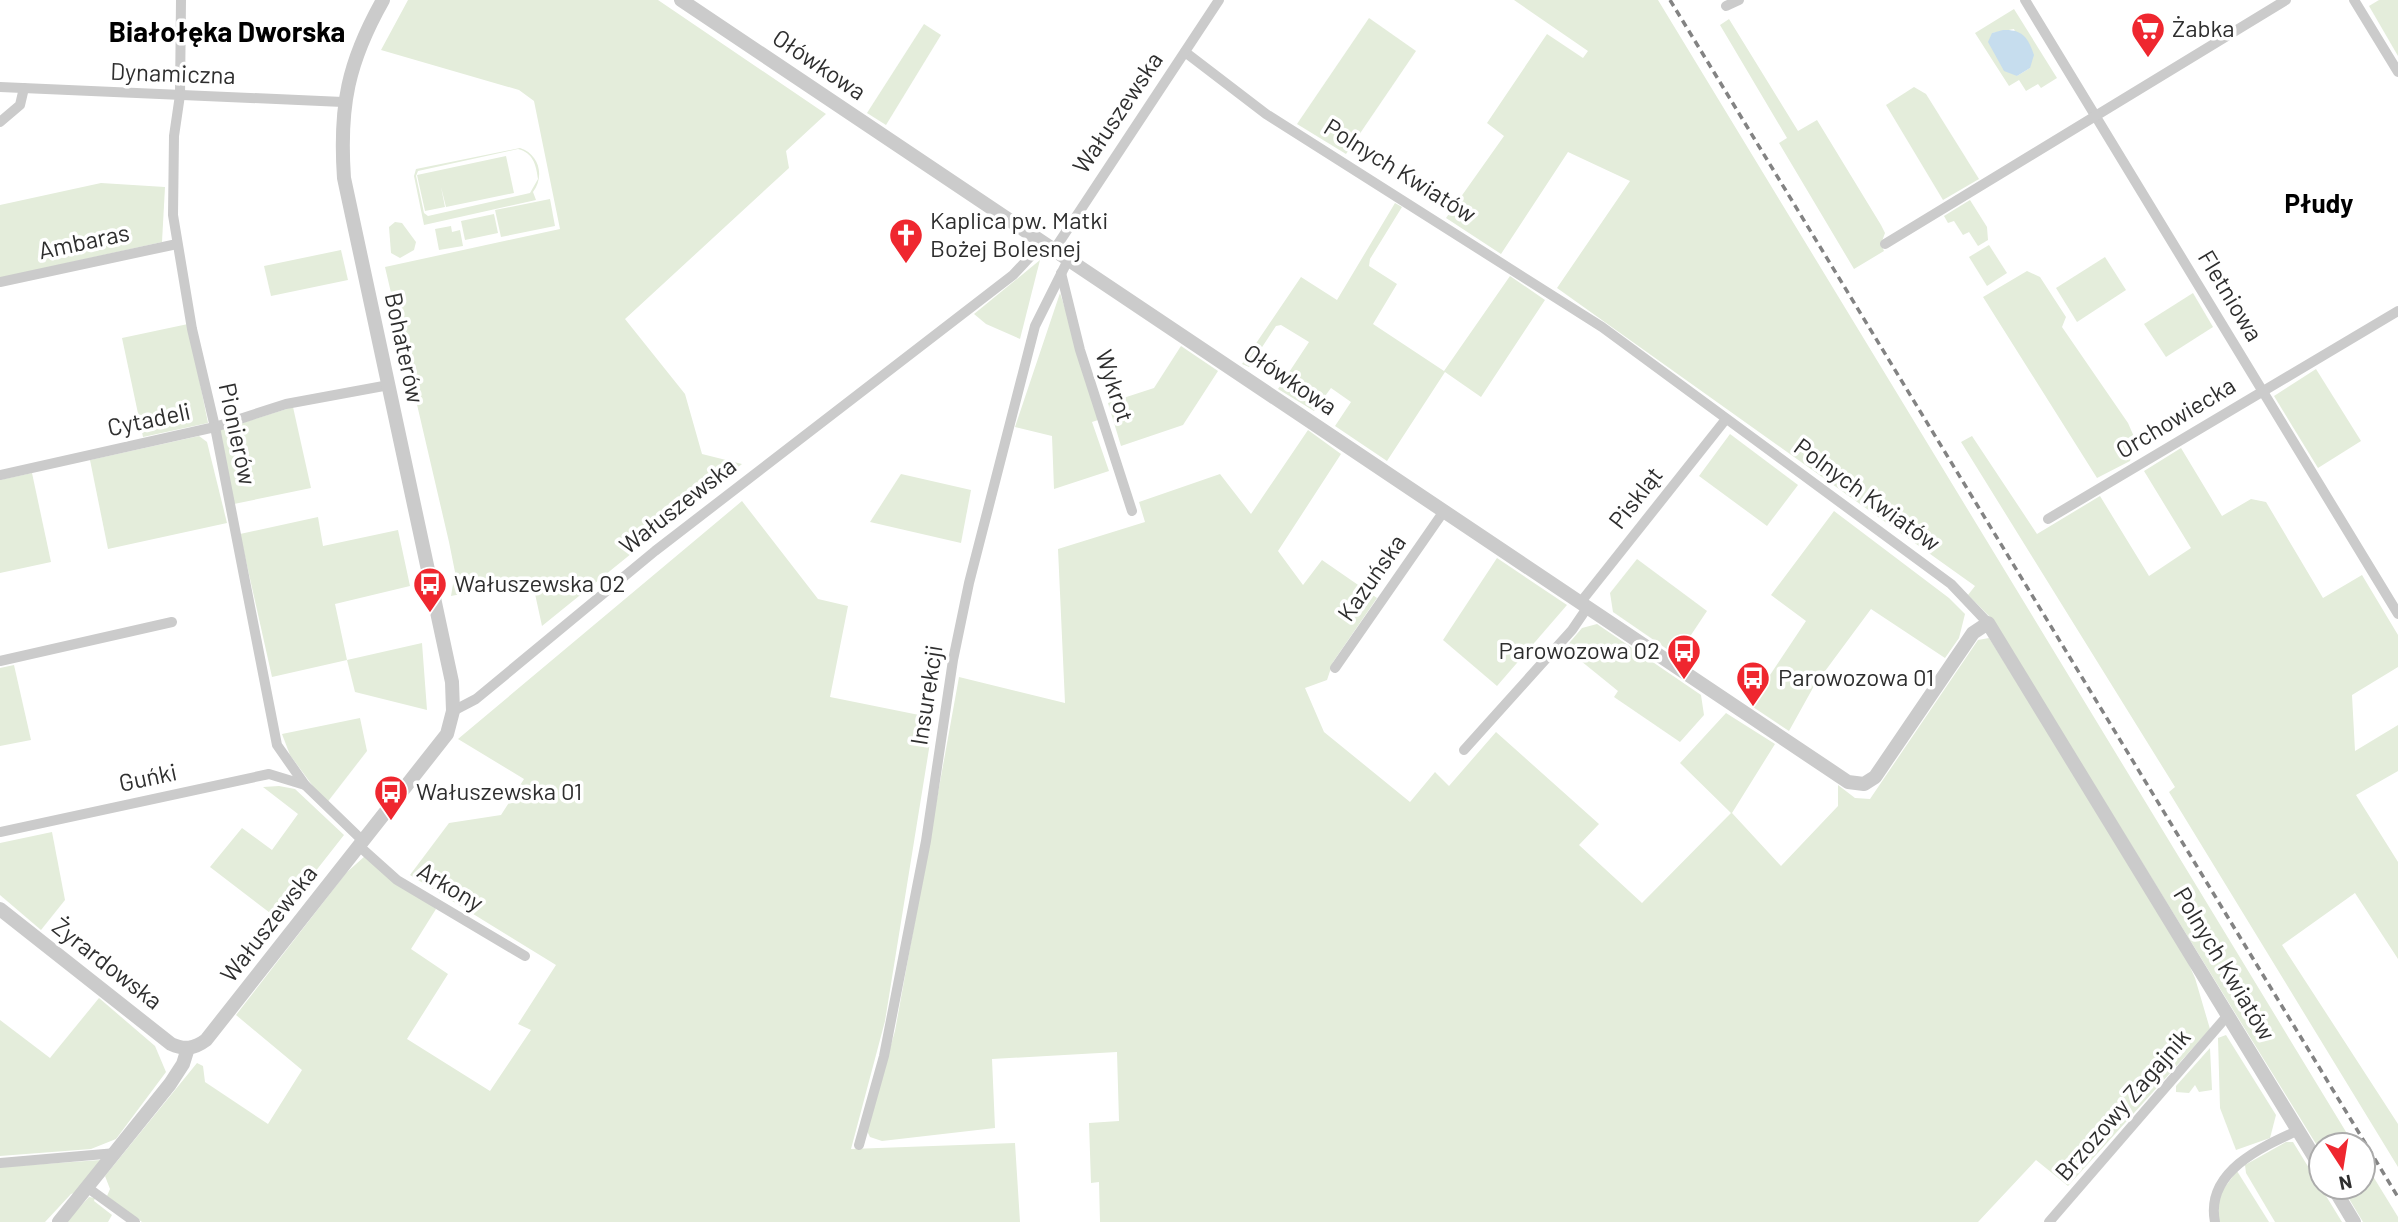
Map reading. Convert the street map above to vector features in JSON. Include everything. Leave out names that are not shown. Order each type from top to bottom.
[{"type":"street","name":"Pionierów","points":[[181,0],[180,95],[174,136],[173,215],[277,745],[305,785],[361,844]]},
{"type":"street","name":"Bohaterów","points":[[383,0],[351,67],[341,136],[344,178],[452,682],[453,711]]},
{"type":"street","name":"Ołówkowa","points":[[681,0],[1049,246],[1064,266],[1444,511],[1848,782],[1864,784],[1875,777],[1973,633],[1988,623]]},
{"type":"street","name":"Wałuszewska","points":[[60,1222],[177,1074],[188,1048],[206,1040],[447,734],[453,711],[476,699],[655,551],[1049,246],[1219,0]]},
{"type":"street","points":[[1726,6],[1739,0]]},
{"type":"street","name":"Fletniowa","points":[[2025,0],[2398,614]]},
{"type":"street","points":[[1885,244],[2286,0]]},
{"type":"street","points":[[2354,0],[2398,72]]},
{"type":"street","name":"Polnych Kwiatów","points":[[1185,52],[1266,114],[1602,327],[1951,584],[1988,623],[2307,1144]]},
{"type":"street","name":"Dynamiczna","points":[[0,87],[344,102]]},
{"type":"street","points":[[0,122],[20,105],[24,88]]},
{"type":"street","name":"Ambaras","points":[[0,282],[177,244]]},
{"type":"street","name":"Wykrot","points":[[1064,266],[1080,350],[1132,511]]},
{"type":"street","name":"Insurekcji","points":[[859,1145],[892,1016],[926,841],[953,660],[969,583],[1022,370],[1035,327],[1064,266]]},
{"type":"street","name":"Orchowiecka","points":[[2048,519],[2398,311]]},
{"type":"street","name":"Cytadeli","points":[[0,475],[215,427],[286,404],[388,385]]},
{"type":"street","name":"Piskląt","points":[[1464,750],[1572,630],[1584,605],[1726,419]]},
{"type":"street","name":"Kazuńska","points":[[1335,668],[1444,511]]},
{"type":"street","points":[[0,661],[172,622]]},
{"type":"street","name":"Guńki","points":[[0,832],[268,774],[305,785]]},
{"type":"street","name":"Arkony","points":[[361,844],[397,880],[525,956]]},
{"type":"street","name":"Żyrardowska","points":[[0,909],[171,1044],[188,1048]]},
{"type":"street","name":"Brzozowy Zagajnik","points":[[2049,1222],[2228,1015]]},
{"type":"street","points":[[2215,1222],[2213,1200],[2238,1163],[2299,1130]]},
{"type":"street","points":[[0,1163],[116,1153]]},
{"type":"street","points":[[89,1188],[135,1222]]},
{"type":"street","points":[[2341,1201],[2354,1222]]},
{"type":"green space","points":[[408,0],[658,0],[826,114],[786,151],[789,168],[625,319],[685,394],[702,454],[742,464],[542,626],[532,580],[451,596],[455,572],[449,542],[385,267],[560,229],[534,101],[519,90],[381,50]]},
{"type":"green space","points":[[1514,0],[1658,0],[2345,1131],[2308,1131],[1991,618],[1968,595],[1975,586],[1557,288],[1630,181],[1568,152],[1501,254],[1446,218],[1504,136],[1487,123],[1547,34],[1583,58],[1588,51]]},
{"type":"green space","points":[[2379,0],[2398,0],[2398,56],[2369,6]]},
{"type":"green space","points":[[2014,9],[2057,78],[2041,88],[2038,84],[2026,91],[2019,80],[2009,86],[1975,33]],"holes":[[[2014,29],[2030,68],[2017,76],[1992,33]]]},
{"type":"green space","points":[[1369,18],[1416,51],[1346,154],[1297,124]]},
{"type":"green space","points":[[1729,19],[1798,131],[1817,120],[1885,233],[1881,244],[1884,251],[1854,269],[1779,143],[1787,138],[1720,25]]},
{"type":"green space","points":[[924,24],[941,35],[886,125],[867,113]]},
{"type":"green space","points":[[1914,87],[1926,94],[1979,179],[1943,200],[1886,105]]},
{"type":"green space","points":[[520,148],[532,155],[538,166],[539,179],[533,192],[536,200],[424,225],[414,176],[416,169]],"holes":[[[518,149],[527,153],[535,164],[538,179],[530,193],[428,216],[424,213],[416,176],[418,171]]]},
{"type":"green space","points":[[506,156],[514,193],[446,207],[441,187],[445,207],[425,211],[417,175]]},
{"type":"green space","points":[[101,183],[165,187],[162,242],[0,278],[0,205]]},
{"type":"green space","points":[[550,199],[555,226],[501,237],[495,210]]},
{"type":"green space","points":[[1970,200],[1987,227],[1988,240],[1978,246],[1969,232],[1963,235],[1954,221],[1948,223],[1944,216]]},
{"type":"green space","points":[[1395,203],[1402,207],[1370,259],[1369,266],[1397,284],[1373,324],[1444,371],[1510,276],[1545,300],[1481,397],[1445,372],[1387,461],[1335,426],[1351,402],[1331,388],[1314,411],[1278,389],[1309,342],[1281,325],[1276,326],[1249,367],[1242,364],[1301,277],[1337,300]]},
{"type":"green space","points":[[494,214],[498,233],[465,240],[461,221]]},
{"type":"green space","points":[[395,222],[402,223],[416,242],[414,250],[400,258],[391,253],[389,227]]},
{"type":"green space","points":[[451,226],[452,232],[460,230],[463,246],[439,250],[435,229]]},
{"type":"green space","points":[[1989,245],[2007,273],[1987,286],[1969,257]]},
{"type":"green space","points":[[341,250],[348,280],[271,296],[264,266]]},
{"type":"green space","points":[[2105,257],[2126,290],[2077,322],[2056,288]]},
{"type":"green space","points":[[1040,260],[1020,339],[986,324],[974,314]]},
{"type":"green space","points":[[2027,271],[2040,277],[2066,317],[2062,327],[2128,423],[2135,439],[2130,461],[2097,478],[1983,297]]},
{"type":"green space","points":[[1060,293],[1101,419],[1092,422],[1109,471],[1054,489],[1052,436],[1015,427]]},
{"type":"green space","points":[[2193,293],[2213,327],[2166,357],[2144,324]]},
{"type":"green space","points":[[188,324],[208,423],[143,437],[122,338]]},
{"type":"green space","points":[[1181,346],[1218,371],[1183,425],[1121,446],[1108,403],[1154,388]]},
{"type":"green space","points":[[2316,369],[2361,441],[2318,468],[2274,396]]},
{"type":"green space","points":[[293,407],[311,488],[234,504],[220,430]]},
{"type":"green space","points":[[1308,430],[1341,454],[1278,551],[1303,585],[1322,560],[1377,598],[1333,662],[1327,680],[1305,688],[1324,732],[1410,802],[1435,772],[1449,786],[1496,732],[1599,824],[1579,845],[1642,903],[1731,813],[1680,763],[1726,713],[1775,744],[1732,813],[1781,866],[1838,806],[1838,785],[1855,798],[1870,799],[1978,640],[1989,638],[2177,938],[2195,978],[2210,1029],[2068,1186],[2036,1160],[1978,1222],[1100,1222],[1099,1182],[1091,1183],[1089,1123],[1119,1121],[1117,1052],[992,1059],[995,1128],[882,1141],[870,1137],[866,1129],[895,1031],[959,677],[1065,703],[1058,549],[1145,522],[1139,502],[1220,474],[1251,514]]},
{"type":"green space","points":[[1730,434],[1798,485],[1767,526],[1699,476]]},
{"type":"green space","points":[[199,436],[207,442],[227,523],[108,549],[90,460]]},
{"type":"green space","points":[[1972,436],[2037,534],[2100,496],[2149,576],[2191,548],[2144,471],[2181,448],[2222,516],[2251,499],[2266,502],[2323,598],[2362,575],[2398,635],[2398,667],[2352,695],[2355,751],[2398,725],[2398,771],[2356,795],[2398,862],[2398,959],[2355,893],[2282,945],[2398,1124],[2398,1167],[2169,792],[2175,787],[1961,442]]},
{"type":"green space","points":[[32,473],[51,562],[0,573],[0,480]]},
{"type":"green space","points":[[901,474],[971,490],[961,543],[870,522]]},
{"type":"green space","points":[[742,501],[818,599],[848,606],[830,697],[934,718],[885,1021],[851,1149],[1015,1143],[1020,1222],[142,1222],[107,1196],[110,1189],[105,1176],[197,1063],[203,1066],[205,1082],[268,1124],[302,1070],[236,1015],[346,873],[365,856],[436,909],[411,949],[448,974],[407,1039],[490,1091],[531,1030],[518,1024],[556,965],[410,875],[449,823],[501,815],[524,779],[458,739]]},
{"type":"green space","points":[[1834,511],[1949,598],[1965,614],[1959,638],[1945,658],[1871,609],[1814,686],[1789,731],[1750,705],[1806,621],[1771,595]]},
{"type":"green space","points":[[318,517],[323,546],[398,530],[410,586],[335,604],[347,660],[272,677],[240,534]]},
{"type":"green space","points":[[1497,558],[1567,605],[1497,686],[1443,640]]},
{"type":"green space","points":[[1637,559],[1707,611],[1677,656],[1613,612],[1610,593]]},
{"type":"green space","points":[[1597,624],[1701,695],[1704,715],[1680,742],[1614,697],[1618,691],[1565,648],[1582,628]]},
{"type":"green space","points":[[422,643],[427,710],[355,692],[347,660]]},
{"type":"green space","points":[[14,665],[31,740],[0,746],[0,668]]},
{"type":"green space","points":[[360,718],[367,751],[326,804],[290,755],[282,734]]},
{"type":"green space","points":[[263,787],[295,789],[344,835],[278,919],[210,867],[242,828],[272,850],[298,814]]},
{"type":"green space","points":[[52,832],[65,900],[41,930],[0,895],[0,843]]},
{"type":"green space","points":[[99,998],[155,1046],[166,1072],[116,1139],[91,1149],[0,1156],[0,1020],[50,1058]]},
{"type":"green space","points":[[2226,1035],[2276,1115],[2270,1138],[2236,1150],[2220,1108],[2218,1038]]},
{"type":"green space","points":[[2210,1048],[2212,1090],[2199,1092],[2195,1085],[2189,1093],[2176,1092],[2176,1086]]},
{"type":"green space","points":[[2286,1142],[2293,1142],[2307,1165],[2307,1201],[2329,1201],[2342,1222],[2275,1222],[2246,1173],[2245,1165]]},
{"type":"green space","points":[[101,1160],[81,1191],[71,1194],[45,1222],[0,1222],[0,1167]]},
{"type":"green space","points":[[2237,1171],[2269,1222],[2219,1222],[2219,1195]]},
{"type":"green space","points":[[2377,1183],[2398,1217],[2398,1222],[2363,1222],[2350,1201],[2377,1201]]},
{"type":"green space","points":[[89,1197],[95,1198],[94,1201],[112,1215],[108,1222],[66,1222]]},
{"type":"water","points":[[2003,30],[2023,35],[2034,55],[2030,68],[2017,76],[2004,71],[1988,42],[1992,33]]},
{"type":"railway","points":[[1670,0],[2398,1197]]},
{"type":"place","name":"Żabka","points":[[2148,59]]},
{"type":"place","name":"Kaplica pw. Matki Bożej Bolesnej","points":[[906,265]]},
{"type":"place","name":"Wałuszewska 02","points":[[430,614]]},
{"type":"place","name":"Parowozowa 02","points":[[1684,681]]},
{"type":"place","name":"Parowozowa 01","points":[[1753,708]]},
{"type":"place","name":"Wałuszewska 01","points":[[391,822]]},
{"type":"district","name":"Białołęka Dworska","points":[[227,32]]},
{"type":"district","name":"Płudy","points":[[2319,204]]}]
